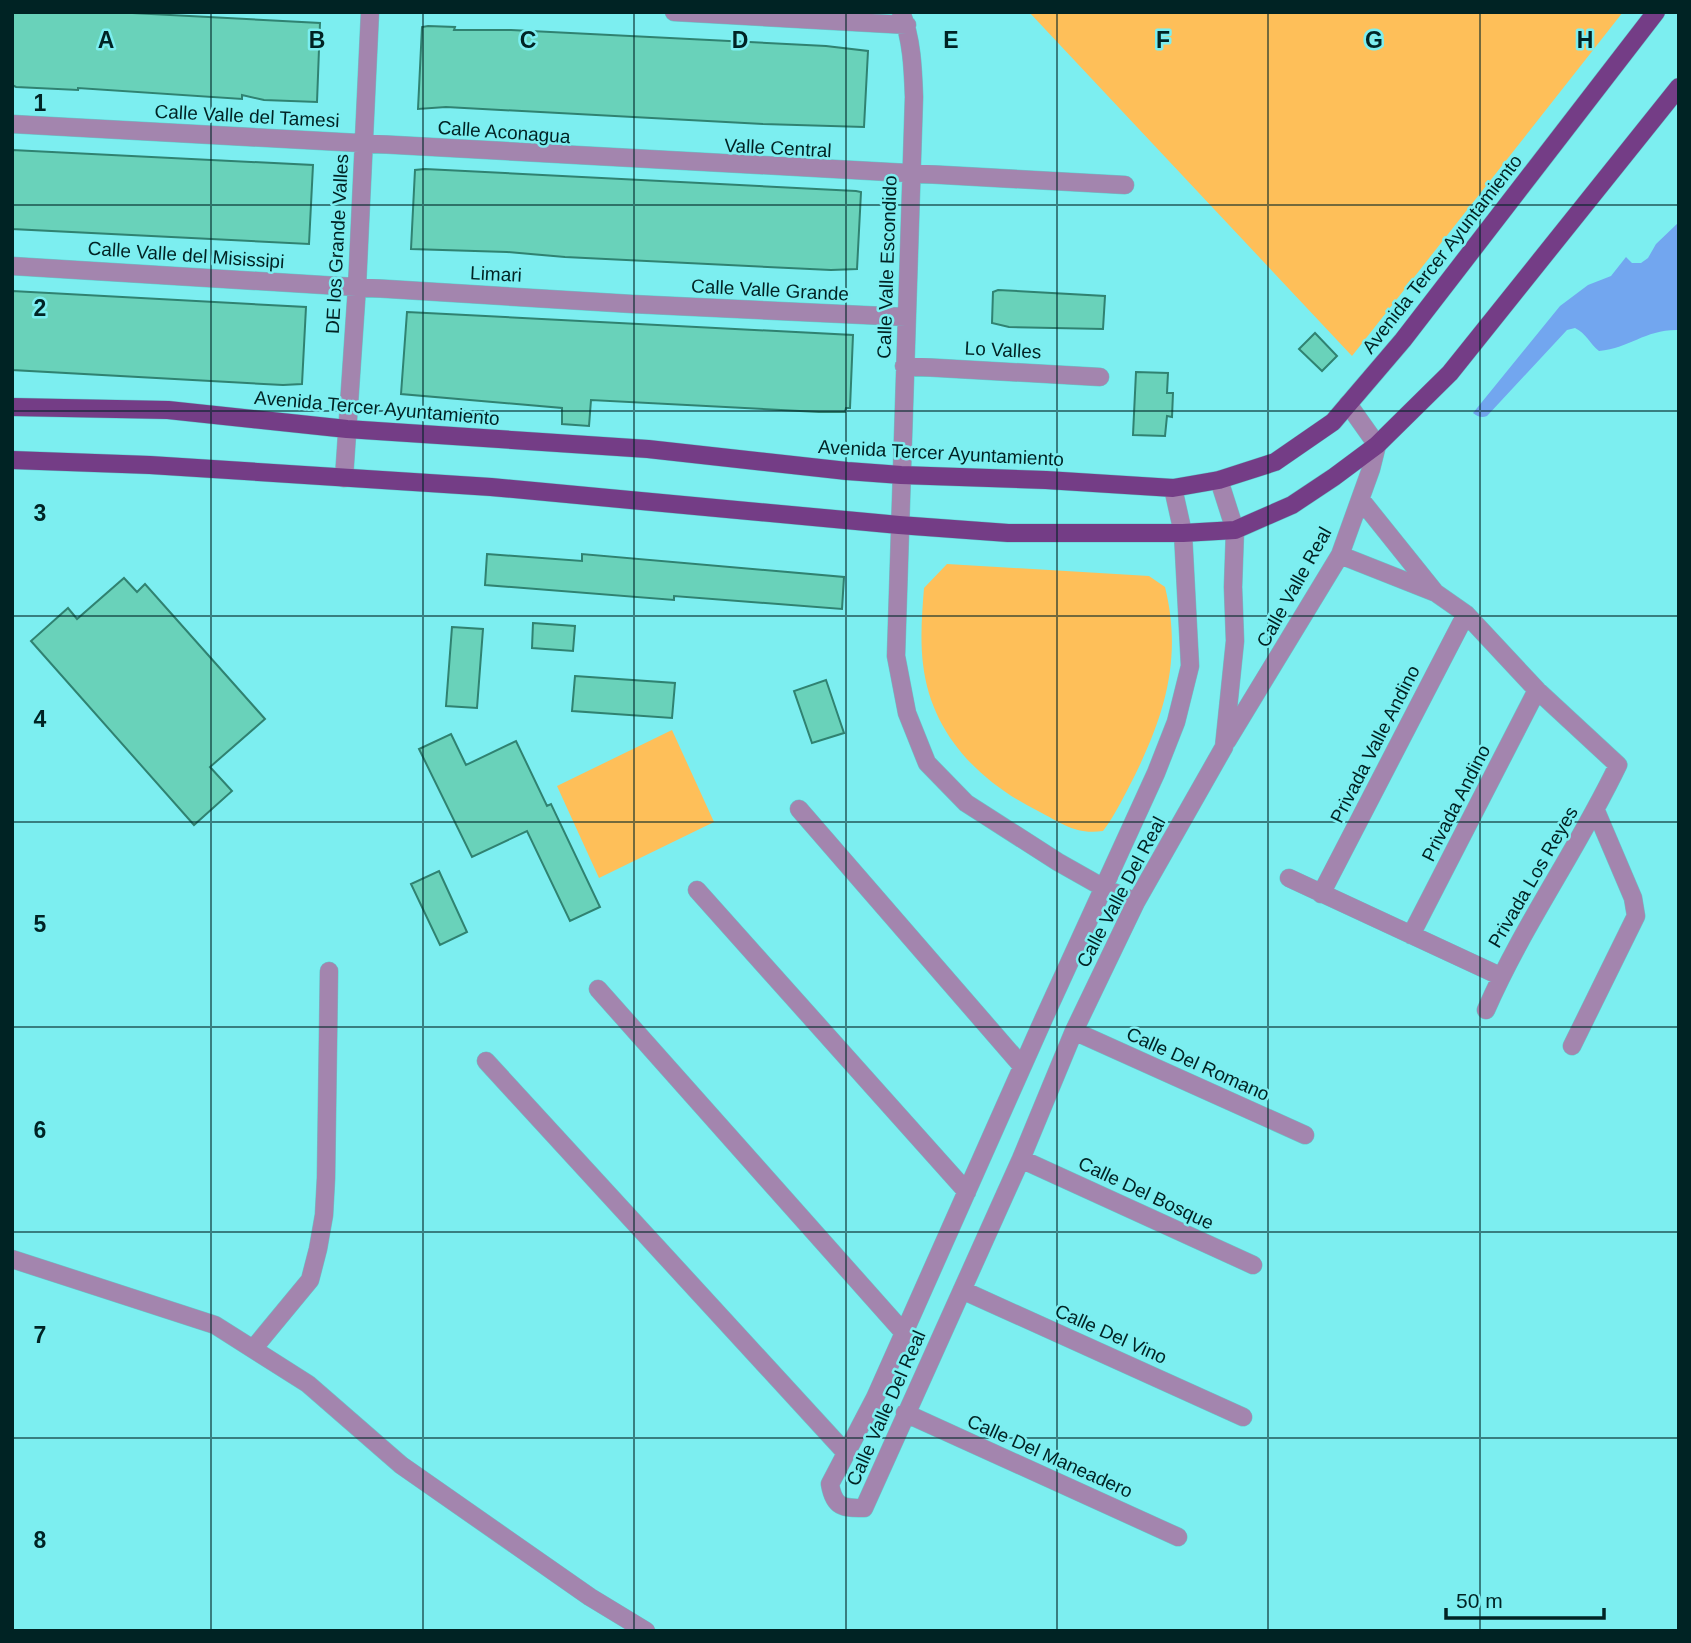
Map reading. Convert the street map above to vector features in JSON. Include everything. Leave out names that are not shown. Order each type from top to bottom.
[{"type":"main road","name":"Avenida Tercer Ayuntamiento","points":[[12,407],[168,410],[347,429],[648,449],[901,475],[1173,488],[1219,480],[1275,462],[1333,422],[1404,340],[1656,12]]},
{"type":"main road","points":[[12,460],[150,465],[491,487],[1008,533],[1183,533],[1235,530],[1292,505],[1377,445],[1450,373],[1679,86]]},
{"type":"street","name":"DE los Grande Valles","points":[[344,478],[357,287],[370,12]]},
{"type":"street","points":[[674,12],[904,19]]},
{"type":"street","name":"Calle Valle Escondido","points":[[904,19],[912,63],[914,97],[895,656],[907,713],[927,763],[966,803],[1058,862],[1104,888],[1136,902]]},
{"type":"street","name":"Calle Valle del Tamesi","points":[[12,124],[364,143]]},
{"type":"street","name":"Calle Aconagua","points":[[364,143],[641,162]]},
{"type":"street","name":"Valle Central","points":[[641,162],[1125,185]]},
{"type":"street","name":"Calle Valle del Misissipi","points":[[12,266],[357,287]]},
{"type":"street","name":"Limari","points":[[357,287],[632,304]]},
{"type":"street","name":"Calle Valle Grande","points":[[632,304],[905,317]]},
{"type":"street","name":"Lo Valles","points":[[904,366],[1100,377]]},
{"type":"street","points":[[1348,404],[1377,445]]},
{"type":"street","name":"Calle Valle Real","points":[[1224,747],[1340,555],[1361,500],[1377,445]]},
{"type":"street","name":"Calle Valle Del Real","points":[[1173,488],[1183,533],[1190,666],[1171,735],[876,1398],[830,1484],[837,1504],[846,1508],[864,1508],[1021,1158],[1074,1031],[1136,902],[1224,747],[1235,641],[1235,530],[1219,480]]},
{"type":"street","points":[[1361,500],[1436,593]]},
{"type":"street","points":[[1340,555],[1436,593],[1466,614],[1537,690]]},
{"type":"street","name":"Privada Valle Andino","points":[[1321,894],[1466,614]]},
{"type":"street","name":"Privada Los Reyes","points":[[1486,1010],[1500,976],[1596,811],[1618,765],[1537,690]]},
{"type":"street","name":"Privada Andino","points":[[1411,935],[1537,690]]},
{"type":"street","points":[[799,809],[1023,1066]]},
{"type":"street","points":[[1572,1046],[1636,916],[1633,898],[1596,811]]},
{"type":"street","points":[[1289,878],[1500,976]]},
{"type":"street","points":[[697,890],[967,1192]]},
{"type":"street","points":[[253,1349],[310,1280],[318,1250],[326,1178],[329,971]]},
{"type":"street","points":[[598,989],[904,1333]]},
{"type":"street","name":"Calle Del Romano","points":[[1074,1031],[1305,1135]]},
{"type":"street","points":[[486,1061],[846,1453]]},
{"type":"street","name":"Calle Del Bosque","points":[[1021,1158],[1253,1265]]},
{"type":"street","points":[[12,1259],[215,1325],[308,1384],[401,1465],[590,1597],[646,1631]]},
{"type":"street","name":"Calle Del Vino","points":[[962,1290],[1243,1417]]},
{"type":"street","name":"Calle Del Maneadero","points":[[905,1413],[1178,1537]]},
{"type":"shaded area","points":[[1029,12],[1623,12],[1352,356]]},
{"type":"shaded area","points":[[947,564],[1149,576],[1165,587],[1172,637],[1163,706],[1135,775],[1103,831],[1084,831],[1069,827],[1016,799],[977,769],[947,733],[928,689],[921,636],[924,588]]},
{"type":"shaded area","points":[[672,730],[714,822],[599,878],[557,786]]},
{"type":"water","points":[[1679,222],[1679,330],[1657,332],[1599,351],[1579,330],[1567,330],[1487,416],[1480,417],[1473,413],[1560,306],[1588,285],[1611,276],[1626,257],[1632,263],[1641,263]]},
{"type":"building","points":[[12,12],[113,12],[320,23],[317,102],[264,100],[242,95],[242,99],[78,88],[16,87],[12,85]]},
{"type":"building","points":[[422,27],[455,27],[454,30],[511,30],[826,46],[868,51],[864,127],[446,107],[418,109]]},
{"type":"building","points":[[12,150],[313,165],[309,244],[12,229]]},
{"type":"building","points":[[415,170],[861,192],[857,269],[831,270],[411,249]]},
{"type":"building","points":[[998,290],[1105,296],[1103,329],[1009,327],[992,323],[993,292]]},
{"type":"building","points":[[12,291],[306,307],[302,384],[12,370]]},
{"type":"building","points":[[407,312],[853,335],[850,408],[846,408],[845,412],[819,412],[591,400],[589,426],[562,424],[562,408],[401,394]]},
{"type":"building","points":[[1315,333],[1337,356],[1322,371],[1299,349]]},
{"type":"building","points":[[1136,372],[1168,373],[1167,393],[1173,393],[1172,417],[1167,416],[1165,436],[1133,435]]},
{"type":"building","points":[[487,554],[582,561],[582,554],[844,577],[842,609],[674,596],[674,600],[485,585]]},
{"type":"building","points":[[124,578],[137,592],[145,584],[265,719],[210,767],[232,791],[194,825],[31,641],[68,608],[77,619]]},
{"type":"building","points":[[533,623],[575,626],[573,651],[532,648]]},
{"type":"building","points":[[452,627],[483,629],[477,708],[446,706]]},
{"type":"building","points":[[575,676],[675,683],[672,718],[572,711]]},
{"type":"building","points":[[826,680],[844,733],[812,743],[794,691]]},
{"type":"building","points":[[451,734],[466,765],[516,741],[547,806],[551,804],[600,907],[570,921],[527,831],[472,857],[419,749]]},
{"type":"building","points":[[439,871],[467,932],[440,945],[411,884]]}]
